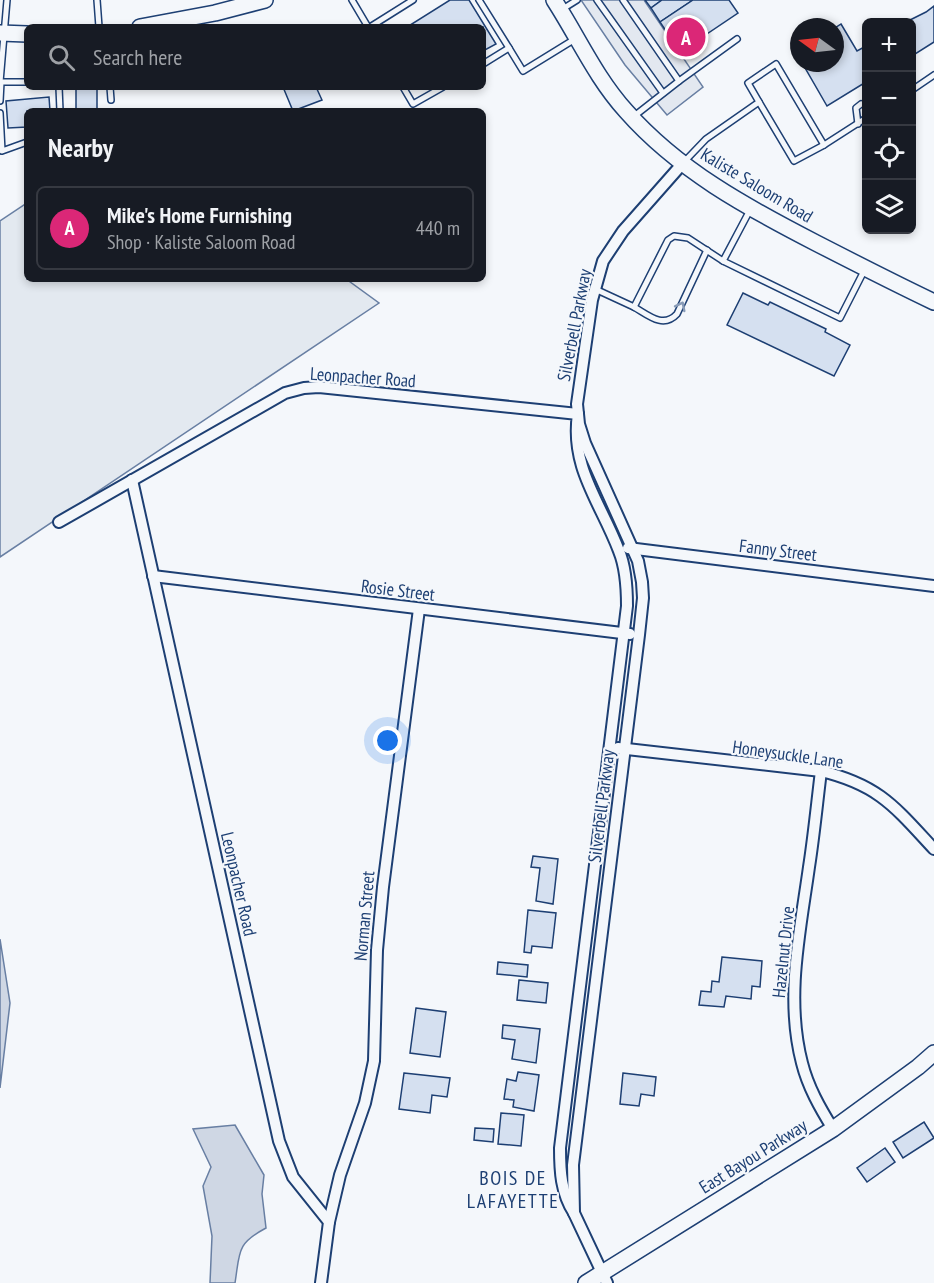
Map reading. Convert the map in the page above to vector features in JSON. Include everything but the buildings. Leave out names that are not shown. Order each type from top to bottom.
[{"type":"main road","points":[[171,24],[261,1]]},
{"type":"main road","name":"Kaliste Saloom Road","points":[[558,5],[610,91],[648,135],[682,164],[750,209],[934,302]]},
{"type":"main road","points":[[2,33],[24,34]]},
{"type":"main road","name":"East Bayou Parkway","points":[[586,1283],[604,1278],[833,1129],[934,1053]]},
{"type":"street","name":"Silverbell Parkway","points":[[604,1278],[563,1192],[560,1148],[611,747],[627,588],[618,547],[580,464],[576,444],[580,380],[595,289],[603,261],[612,245],[682,164]]},
{"type":"street","name":"Leonpacher Road","points":[[59,522],[285,393],[304,388],[319,387],[578,414]]},
{"type":"street","name":"Silverbell Parkway","points":[[574,1214],[573,1165],[639,635],[642,582],[632,548],[595,466],[579,424],[578,414]]},
{"type":"street","name":"Leonpacher Road","points":[[132,480],[279,1141],[293,1177],[329,1222]]},
{"type":"street","name":"Fanny Street","points":[[618,547],[934,586]]},
{"type":"street","name":"Rosie Street","points":[[153,576],[639,635]]},
{"type":"street","name":"Norman Street","points":[[329,1222],[340,1175],[365,1102],[374,1060],[377,950],[382,898],[419,609]]},
{"type":"street","name":"Honeysuckle Lane","points":[[611,747],[821,771],[852,780],[880,795],[934,849]]},
{"type":"street","name":"Hazelnut Drive","points":[[821,771],[797,953],[794,1010],[796,1034],[806,1075],[833,1129]]},
{"type":"street","points":[[321,1283],[329,1222]]},
{"type":"lane","points":[[0,101],[2,33],[7,0]]},
{"type":"lane","points":[[97,0],[99,24]]},
{"type":"lane","points":[[352,0],[367,24]]},
{"type":"lane","points":[[374,24],[413,0]]},
{"type":"lane","points":[[479,0],[523,71],[577,38]]},
{"type":"lane","points":[[558,5],[578,0]]},
{"type":"lane","points":[[597,0],[663,93]]},
{"type":"lane","points":[[623,0],[679,81]]},
{"type":"lane","points":[[632,118],[737,39]]},
{"type":"lane","points":[[486,62],[509,48]]},
{"type":"lane","points":[[824,146],[776,64],[748,83],[794,161],[824,146],[862,121]]},
{"type":"lane","points":[[916,87],[934,75]]},
{"type":"lane","points":[[0,82],[24,82]]},
{"type":"lane","points":[[59,90],[60,108]]},
{"type":"lane","points":[[110,90],[111,100]]},
{"type":"lane","points":[[405,90],[413,104],[438,90]]},
{"type":"lane","points":[[682,164],[706,139],[759,102]]},
{"type":"lane","points":[[858,124],[856,108],[861,104]]},
{"type":"lane","points":[[0,113],[1,152],[24,143]]},
{"type":"lane","points":[[723,261],[750,209]]},
{"type":"lane","points":[[634,307],[668,240],[674,236],[688,238],[723,261],[840,318],[865,268]]},
{"type":"lane","points":[[595,289],[661,321],[671,320],[677,314],[707,250]]},
{"type":"shaded area","points":[[581,0],[644,0],[703,87],[667,115],[625,65]]},
{"type":"shaded area","points":[[24,205],[24,282],[350,282],[379,303],[0,557],[0,221]]},
{"type":"shaded area","points":[[0,939],[10,1003],[0,1088]]},
{"type":"shaded area","points":[[235,1125],[264,1175],[262,1194],[266,1228],[244,1244],[239,1256],[235,1283],[210,1283],[212,1236],[203,1186],[211,1167],[193,1129]]},
{"type":"place","name":"Mike's Home Furnishing","points":[[686,37]]},
{"type":"district","name":"BOIS DE LAFAYETTE","points":[[513,1190]]}]
